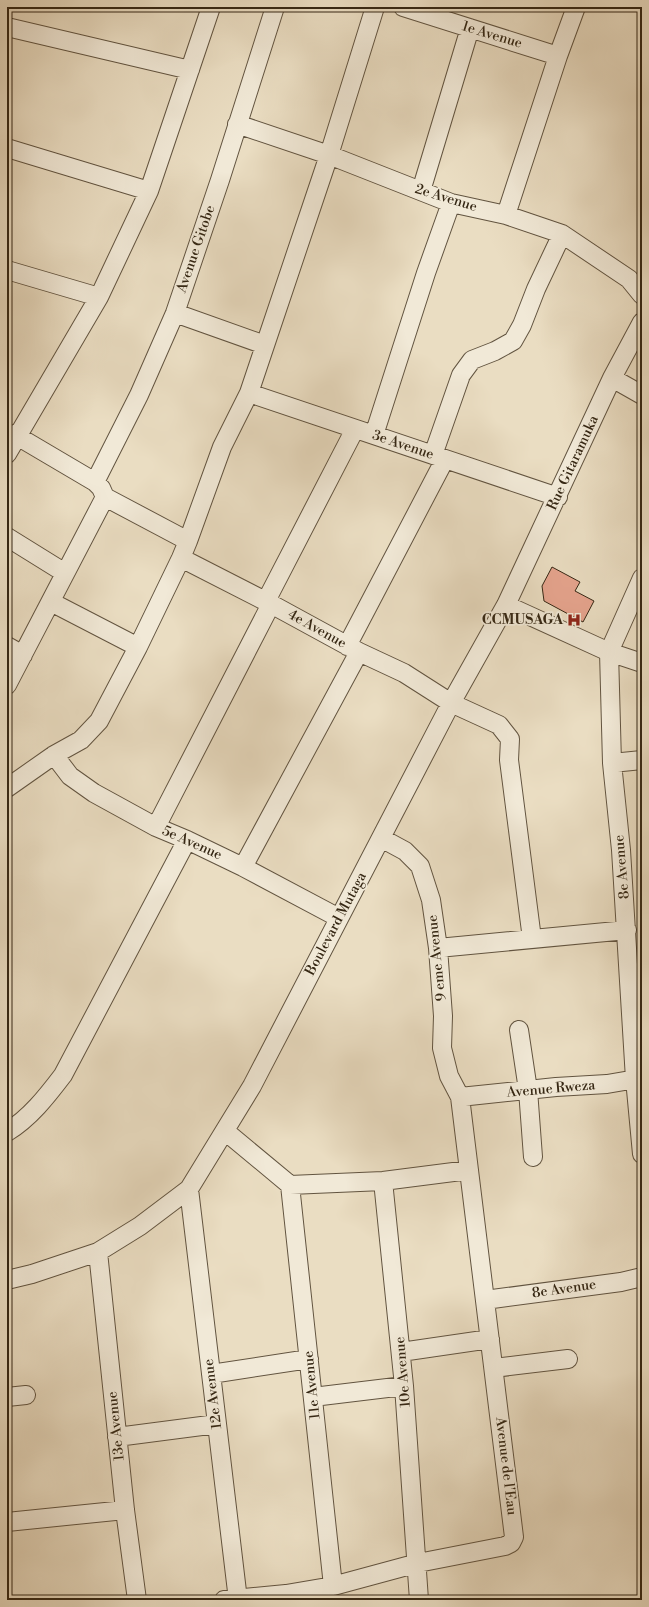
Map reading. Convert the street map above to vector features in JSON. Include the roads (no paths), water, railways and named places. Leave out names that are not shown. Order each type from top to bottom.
[{"type":"street","points":[[7,454],[12,434],[99,297],[149,191],[211,7]]},
{"type":"street","name":"Avenue Gitobe","points":[[7,685],[66,573],[139,395],[175,313],[274,7]]},
{"type":"street","points":[[7,788],[54,756],[81,740],[99,722],[138,647],[181,558],[222,447],[248,393],[265,346],[329,155],[375,7]]},
{"type":"street","name":"1e Avenue","points":[[403,7],[558,56]]},
{"type":"street","points":[[506,215],[558,56],[576,7]]},
{"type":"street","points":[[7,27],[190,70]]},
{"type":"street","points":[[421,191],[470,28]]},
{"type":"street","name":"2e Avenue","points":[[237,124],[329,155],[452,203],[506,215],[562,234],[629,279],[642,295]]},
{"type":"street","points":[[7,148],[149,191]]},
{"type":"street","points":[[374,435],[426,273],[452,203]]},
{"type":"street","points":[[243,867],[353,649],[439,457],[460,375],[472,360],[495,351],[513,341],[522,325],[536,289],[562,234]]},
{"type":"street","points":[[7,270],[99,297]]},
{"type":"street","points":[[175,313],[265,346]]},
{"type":"street","name":"Rue Gitaramuka","points":[[506,605],[558,497],[612,378],[642,322]]},
{"type":"street","points":[[612,378],[642,395]]},
{"type":"street","name":"3e Avenue","points":[[248,393],[558,497]]},
{"type":"street","points":[[156,827],[355,429]]},
{"type":"street","points":[[12,434],[100,490],[188,541]]},
{"type":"street","points":[[7,537],[66,573]]},
{"type":"street","name":"4e Avenue","points":[[181,558],[353,649],[404,673],[451,703],[499,725],[510,739],[509,760],[532,939]]},
{"type":"street","points":[[609,652],[642,578]]},
{"type":"street","points":[[51,602],[138,647]]},
{"type":"street","points":[[506,605],[609,652],[642,663]]},
{"type":"street","name":"Boulevard Mutaga","points":[[7,1280],[32,1274],[98,1252],[140,1226],[189,1189],[252,1086],[451,703],[506,605]]},
{"type":"street","points":[[7,646],[23,654]]},
{"type":"street","name":"8e Avenue","points":[[609,652],[612,762],[639,1079],[642,1154]]},
{"type":"street","name":"5e Avenue","points":[[54,756],[70,776],[94,793],[156,827],[243,867],[339,918]]},
{"type":"street","points":[[612,762],[642,760]]},
{"type":"street","name":"9 eme Avenue","points":[[381,838],[405,851],[420,866],[431,900],[438,948],[443,1016],[442,1048],[449,1076],[460,1097]]},
{"type":"street","points":[[7,1132],[14,1128],[40,1104],[64,1075],[187,840]]},
{"type":"street","points":[[438,948],[627,930]]},
{"type":"street","points":[[519,1030],[528,1090],[533,1157]]},
{"type":"street","name":"Avenue Rweza","points":[[460,1097],[556,1087],[607,1084],[639,1079]]},
{"type":"street","name":"Avenue de l'Eau","points":[[233,1600],[286,1594],[333,1586],[418,1563],[505,1546],[511,1542],[514,1537],[460,1097]]},
{"type":"street","points":[[225,1131],[290,1185],[383,1182],[469,1170]]},
{"type":"street","name":"10e Avenue","points":[[383,1182],[404,1386],[418,1563],[419,1600]]},
{"type":"street","name":"11e Avenue","points":[[290,1185],[333,1586]]},
{"type":"street","name":"12e Avenue","points":[[189,1189],[217,1424],[233,1600]]},
{"type":"street","name":"13e Avenue","points":[[98,1252],[125,1510],[137,1600]]},
{"type":"street","name":"8e Avenue","points":[[485,1300],[621,1282],[642,1277]]},
{"type":"street","points":[[401,1352],[490,1339]]},
{"type":"street","points":[[211,1374],[309,1359]]},
{"type":"street","points":[[494,1368],[568,1360]]},
{"type":"street","points":[[313,1397],[404,1386]]},
{"type":"street","points":[[7,1397],[26,1396]]},
{"type":"street","points":[[117,1437],[217,1424]]},
{"type":"street","points":[[7,1522],[125,1510]]},
{"type":"place","name":"CCMUSAGA","points":[[574,620]]}]
